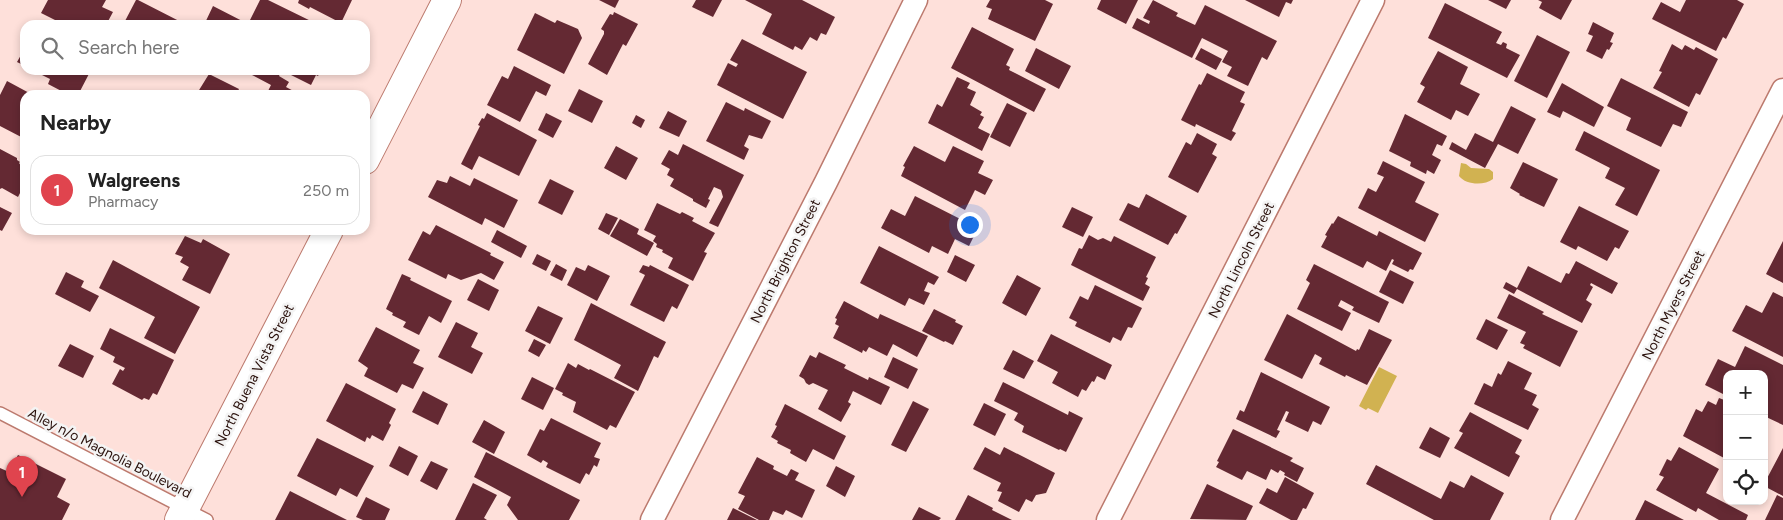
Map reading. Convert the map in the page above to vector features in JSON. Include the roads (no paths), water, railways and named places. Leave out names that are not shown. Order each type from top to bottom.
[{"type":"main road","points":[[370,150],[448,0]]},
{"type":"main road","name":"North Buena Vista Street","points":[[190,516],[327,235]]},
{"type":"street","name":"North Brighton Street","points":[[652,520],[830,173],[916,0]]},
{"type":"street","name":"North Lincoln Street","points":[[1108,520],[1373,0]]},
{"type":"street","name":"North Myers Street","points":[[1562,520],[1783,90]]},
{"type":"lane","name":"Alley n/o Magnolia Boulevard","points":[[0,413],[190,516]]},
{"type":"place","name":"Walgreens","points":[[22,497]]}]
